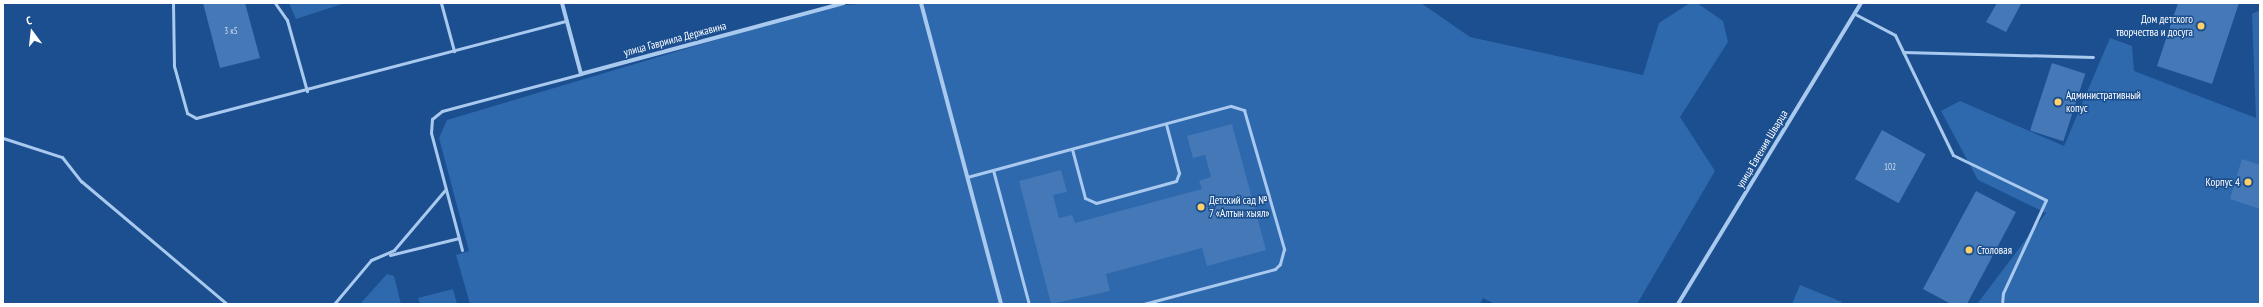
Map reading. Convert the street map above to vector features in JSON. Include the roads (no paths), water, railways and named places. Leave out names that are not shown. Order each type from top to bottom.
[{"type":"street","points":[[562,3],[581,74]]},
{"type":"street","name":"улица Гавриила Державина","points":[[581,74],[844,3]]},
{"type":"street","points":[[921,3],[1001,304]]},
{"type":"street","name":"улица Евгения Шварца","points":[[1678,304],[1861,3]]},
{"type":"lane","points":[[173,3],[174,66],[190,116],[202,118],[567,21]]},
{"type":"lane","points":[[275,3],[287,20],[307,91]]},
{"type":"lane","points":[[441,3],[454,51]]},
{"type":"lane","points":[[1855,14],[1894,35],[1953,155],[2046,200],[2003,292],[2002,304]]},
{"type":"lane","points":[[1903,52],[2094,57]]},
{"type":"lane","points":[[462,250],[431,133],[435,115],[581,74]]},
{"type":"lane","points":[[967,177],[1231,106],[1244,110],[1284,256],[1275,269],[1143,304]]},
{"type":"lane","points":[[1072,149],[1085,198],[1096,203],[1176,181],[1179,172],[1166,124]]},
{"type":"lane","points":[[3,138],[62,157],[80,181],[227,304]]},
{"type":"lane","points":[[993,170],[1029,304]]},
{"type":"lane","points":[[386,256],[446,189]]},
{"type":"lane","points":[[334,304],[372,260],[459,238]]},
{"type":"place","name":"Дом детского творчества и досуга","points":[[2201,26]]},
{"type":"place","name":"Административный копус","points":[[2058,102]]},
{"type":"place","name":"Корпус 4","points":[[2248,182]]},
{"type":"place","name":"Детский сад № 7 «Алтын хыял»","points":[[1201,207]]},
{"type":"place","name":"Столовая","points":[[1969,250]]}]
